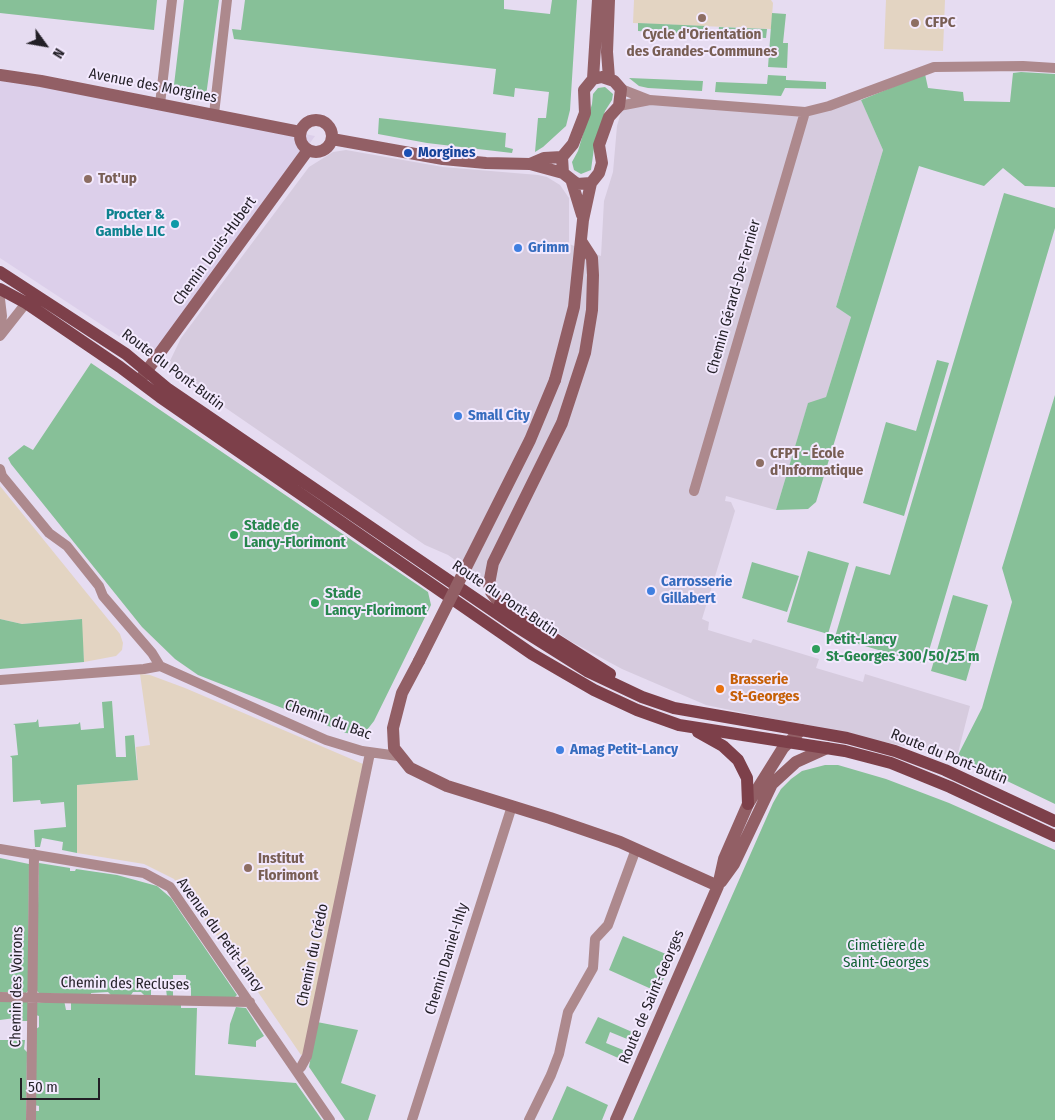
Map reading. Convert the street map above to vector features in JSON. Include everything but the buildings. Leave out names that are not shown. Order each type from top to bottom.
[{"type":"main road","name":"Route du Pont-Butin","points":[[0,272],[126,354],[143,376],[168,389],[547,647],[623,689],[659,704],[687,711],[863,741],[914,757],[1055,821]]},
{"type":"main road","name":"Route du Pont-Butin","points":[[0,289],[26,303],[143,376],[532,654],[610,698],[652,716],[689,727],[827,748],[869,757],[911,770],[1055,836]]},
{"type":"main road","points":[[500,604],[593,664],[687,711]]},
{"type":"main road","points":[[689,727],[723,746],[738,760],[747,778],[748,804]]},
{"type":"street","points":[[160,104],[172,0]]},
{"type":"street","points":[[214,114],[227,0]]},
{"type":"street","points":[[530,164],[544,158],[562,157],[577,137],[585,113],[584,90],[593,79],[598,0]]},
{"type":"street","points":[[609,0],[607,52],[609,78],[621,89],[650,100]]},
{"type":"street","points":[[619,106],[650,100],[805,112],[817,110],[934,67],[1023,66],[1055,68]]},
{"type":"street","name":"Avenue des Morgines","points":[[0,75],[214,114],[300,132]]},
{"type":"street","points":[[593,79],[609,78]]},
{"type":"street","points":[[621,89],[619,106],[609,117],[599,145],[601,167],[591,183],[582,220],[574,307],[555,380],[526,447],[402,693],[392,735],[398,756],[410,768],[436,782],[578,827],[636,849],[718,886]]},
{"type":"street","name":"Chemin Gérard-De-Ternier","points":[[694,492],[805,112]]},
{"type":"street","points":[[310,120],[320,120],[331,129],[332,139],[323,151],[308,150],[301,142],[300,132],[310,120]]},
{"type":"street","points":[[332,139],[442,159],[486,164],[530,164],[582,184],[591,183]]},
{"type":"street","name":"Chemin Louis-Hubert","points":[[143,376],[308,150]]},
{"type":"street","points":[[562,157],[567,177],[579,200],[582,220]]},
{"type":"street","points":[[500,604],[491,592],[489,584],[493,563],[562,423],[585,353],[592,310],[593,275],[592,258],[581,241]]},
{"type":"street","points":[[0,336],[33,292]]},
{"type":"street","points":[[0,299],[2,316],[0,330]]},
{"type":"street","points":[[0,469],[2,476],[49,532],[67,546],[99,586],[103,596],[152,653],[160,666],[144,670],[0,680]]},
{"type":"street","name":"Chemin du Bac","points":[[160,666],[317,736],[370,753],[398,756]]},
{"type":"street","name":"Route de Saint-Georges","points":[[616,1120],[718,886],[724,859],[748,804],[788,742],[801,730]]},
{"type":"street","name":"Route de Saint-Georges","points":[[718,886],[734,864],[772,784],[796,762],[827,748]]},
{"type":"street","name":"Chemin du Crédo","points":[[297,1071],[301,1068],[307,1056],[370,753]]},
{"type":"street","name":"Chemin Daniel-Ihly","points":[[412,1120],[512,806]]},
{"type":"street","name":"Avenue du Petit-Lancy","points":[[0,849],[144,873],[170,887],[330,1120]]},
{"type":"street","points":[[529,1120],[556,1062],[568,1012],[593,968],[595,939],[608,924],[636,849]]},
{"type":"street","name":"Chemin des Voirons","points":[[31,1120],[34,854]]},
{"type":"street","name":"Chemin des Recluses","points":[[0,996],[250,1002]]},
{"type":"shaded area","name":"Cycle d'Orientation des Grandes-Communes","points":[[634,0],[771,0],[773,3],[771,29],[633,23]]},
{"type":"shaded area","name":"CFPC","points":[[886,0],[945,0],[943,51],[884,49]]},
{"type":"shaded area","points":[[0,75],[315,136],[155,360],[0,258]]},
{"type":"shaded area","points":[[859,95],[883,150],[836,307],[851,317],[826,397],[808,404],[776,510],[726,496],[725,501],[731,502],[735,511],[702,619],[709,622],[708,630],[751,643],[753,639],[819,659],[816,668],[863,682],[865,674],[970,706],[957,757],[706,705],[622,669],[570,641],[448,555],[425,545],[169,369],[169,363],[181,338],[309,167],[333,152],[346,150],[443,167],[547,177],[560,185],[569,198],[569,244],[601,256],[604,201],[613,172],[617,126],[625,98],[805,112]]},
{"type":"shaded area","points":[[0,486],[120,634],[123,643],[122,650],[116,656],[84,662],[81,619],[22,624],[0,619]]},
{"type":"shaded area","name":"Institut Florimont","points":[[140,674],[150,675],[185,688],[363,764],[304,1054],[301,1055],[245,973],[174,879],[144,864],[77,853],[76,785],[138,780],[136,747],[150,745]]},
{"type":"green space","points":[[0,0],[157,0],[154,30],[0,13]]},
{"type":"green space","points":[[184,0],[219,0],[206,96],[180,91],[174,85]]},
{"type":"green space","points":[[245,0],[504,0],[504,9],[550,14],[552,0],[577,0],[570,110],[566,126],[535,152],[538,118],[546,118],[549,92],[515,88],[514,97],[493,94],[496,69],[234,39],[232,29],[241,30]]},
{"type":"green space","points":[[772,13],[786,14],[783,43],[788,43],[787,68],[768,67]]},
{"type":"green space","points":[[638,23],[706,26],[705,35],[638,31]]},
{"type":"green space","points":[[719,27],[767,29],[766,38],[718,36]]},
{"type":"green space","points":[[1013,73],[1055,74],[1055,187],[1025,186],[1003,168],[984,186],[919,166],[816,502],[808,509],[776,510],[808,403],[826,397],[851,317],[836,307],[883,150],[861,100],[925,74],[928,88],[963,92],[964,101],[1010,102]]},
{"type":"green space","points":[[768,75],[786,76],[786,80],[826,82],[826,89],[785,88],[781,96],[715,92],[716,82],[767,84]]},
{"type":"green space","points":[[629,78],[703,81],[702,91],[648,88],[639,86]]},
{"type":"green space","points":[[605,87],[613,94],[612,100],[605,111],[594,148],[591,170],[581,174],[574,170],[572,162],[578,151],[592,104],[593,94],[598,88]]},
{"type":"green space","points":[[379,118],[506,133],[505,147],[513,149],[512,153],[427,143],[378,134]]},
{"type":"green space","points":[[1004,193],[1055,208],[1055,228],[925,664],[835,637],[856,566],[890,575]]},
{"type":"green space","points":[[937,360],[949,363],[904,516],[863,503],[886,422],[916,431]]},
{"type":"green space","name":"Stade de Lancy-Florimont","points":[[91,363],[428,592],[431,605],[374,721],[363,735],[346,733],[198,675],[175,659],[142,627],[11,464],[8,458],[24,445],[33,450]]},
{"type":"green space","points":[[1055,395],[1055,804],[957,757],[982,708],[1012,602],[1002,568]]},
{"type":"green space","points":[[808,551],[849,563],[828,634],[787,622]]},
{"type":"green space","points":[[752,562],[799,576],[787,612],[742,598]]},
{"type":"green space","points":[[953,595],[988,605],[966,681],[931,671]]},
{"type":"green space","points":[[0,619],[22,624],[82,619],[84,662],[0,669]]},
{"type":"green space","points":[[112,701],[116,757],[126,757],[125,736],[134,735],[138,780],[77,785],[77,853],[62,850],[63,842],[42,838],[40,847],[35,847],[34,830],[66,827],[64,802],[41,804],[40,800],[13,802],[12,758],[10,756],[18,755],[15,725],[13,724],[36,722],[38,719],[39,727],[78,724],[80,722],[81,730],[104,728],[102,702]]},
{"type":"green space","name":"Cimetière de Saint-Georges","points":[[825,765],[838,765],[886,779],[949,803],[1055,850],[1055,1120],[633,1120],[773,803],[781,789],[791,779],[802,771]]},
{"type":"green space","points":[[0,858],[29,864],[28,991],[26,993],[0,992]]},
{"type":"green space","points":[[39,863],[70,868],[70,871],[75,871],[76,869],[117,875],[157,886],[171,898],[237,995],[234,998],[191,997],[191,988],[186,988],[186,975],[173,975],[173,997],[167,997],[165,981],[151,981],[151,996],[145,996],[141,992],[133,992],[131,995],[111,995],[108,992],[91,993],[91,995],[39,993],[36,990]]},
{"type":"green space","points":[[623,936],[673,957],[658,992],[609,970]]},
{"type":"green space","points":[[0,999],[28,1002],[28,1021],[19,1021],[19,1033],[15,1033],[15,1018],[0,1020]]},
{"type":"green space","points":[[64,1000],[66,1010],[71,1010],[71,1001],[181,1004],[181,1008],[197,1008],[195,1075],[296,1083],[322,1120],[34,1120],[34,1111],[39,1111],[39,1106],[34,1105],[36,1029],[39,1027],[36,1003]]},
{"type":"green space","points":[[236,1007],[246,1008],[264,1036],[256,1041],[256,1047],[228,1044],[230,1024]]},
{"type":"green space","points":[[598,1017],[639,1035],[637,1040],[632,1041],[610,1032],[606,1043],[628,1052],[627,1062],[585,1043]]},
{"type":"green space","points":[[317,1022],[358,1030],[341,1083],[376,1095],[368,1120],[345,1120],[309,1067]]},
{"type":"green space","points":[[0,1040],[25,1040],[24,1049],[27,1052],[26,1120],[0,1120]]},
{"type":"green space","points":[[567,1086],[608,1105],[602,1120],[552,1120]]},
{"type":"place","name":"Cycle d'Orientation des Grandes-Communes","points":[[702,18]]},
{"type":"place","name":"CFPC","points":[[915,23]]},
{"type":"place","name":"Morgines","points":[[408,153]]},
{"type":"place","name":"Tot'up","points":[[88,179]]},
{"type":"place","name":"Procter & Gamble LIC","points":[[175,224]]},
{"type":"place","name":"Grimm","points":[[518,248]]},
{"type":"place","name":"Small City","points":[[458,416]]},
{"type":"place","name":"CFPT - École d'Informatique","points":[[760,463]]},
{"type":"place","name":"Stade de Lancy-Florimont","points":[[234,535]]},
{"type":"place","name":"Carrosserie Gillabert","points":[[651,591]]},
{"type":"place","name":"Stade Lancy-Florimont","points":[[315,603]]},
{"type":"place","name":"Petit-Lancy St-Georges 300/50/25 m","points":[[816,649]]},
{"type":"place","name":"Brasserie St-Georges","points":[[720,689]]},
{"type":"place","name":"Amag Petit-Lancy","points":[[560,750]]},
{"type":"place","name":"Institut Florimont","points":[[248,868]]}]
